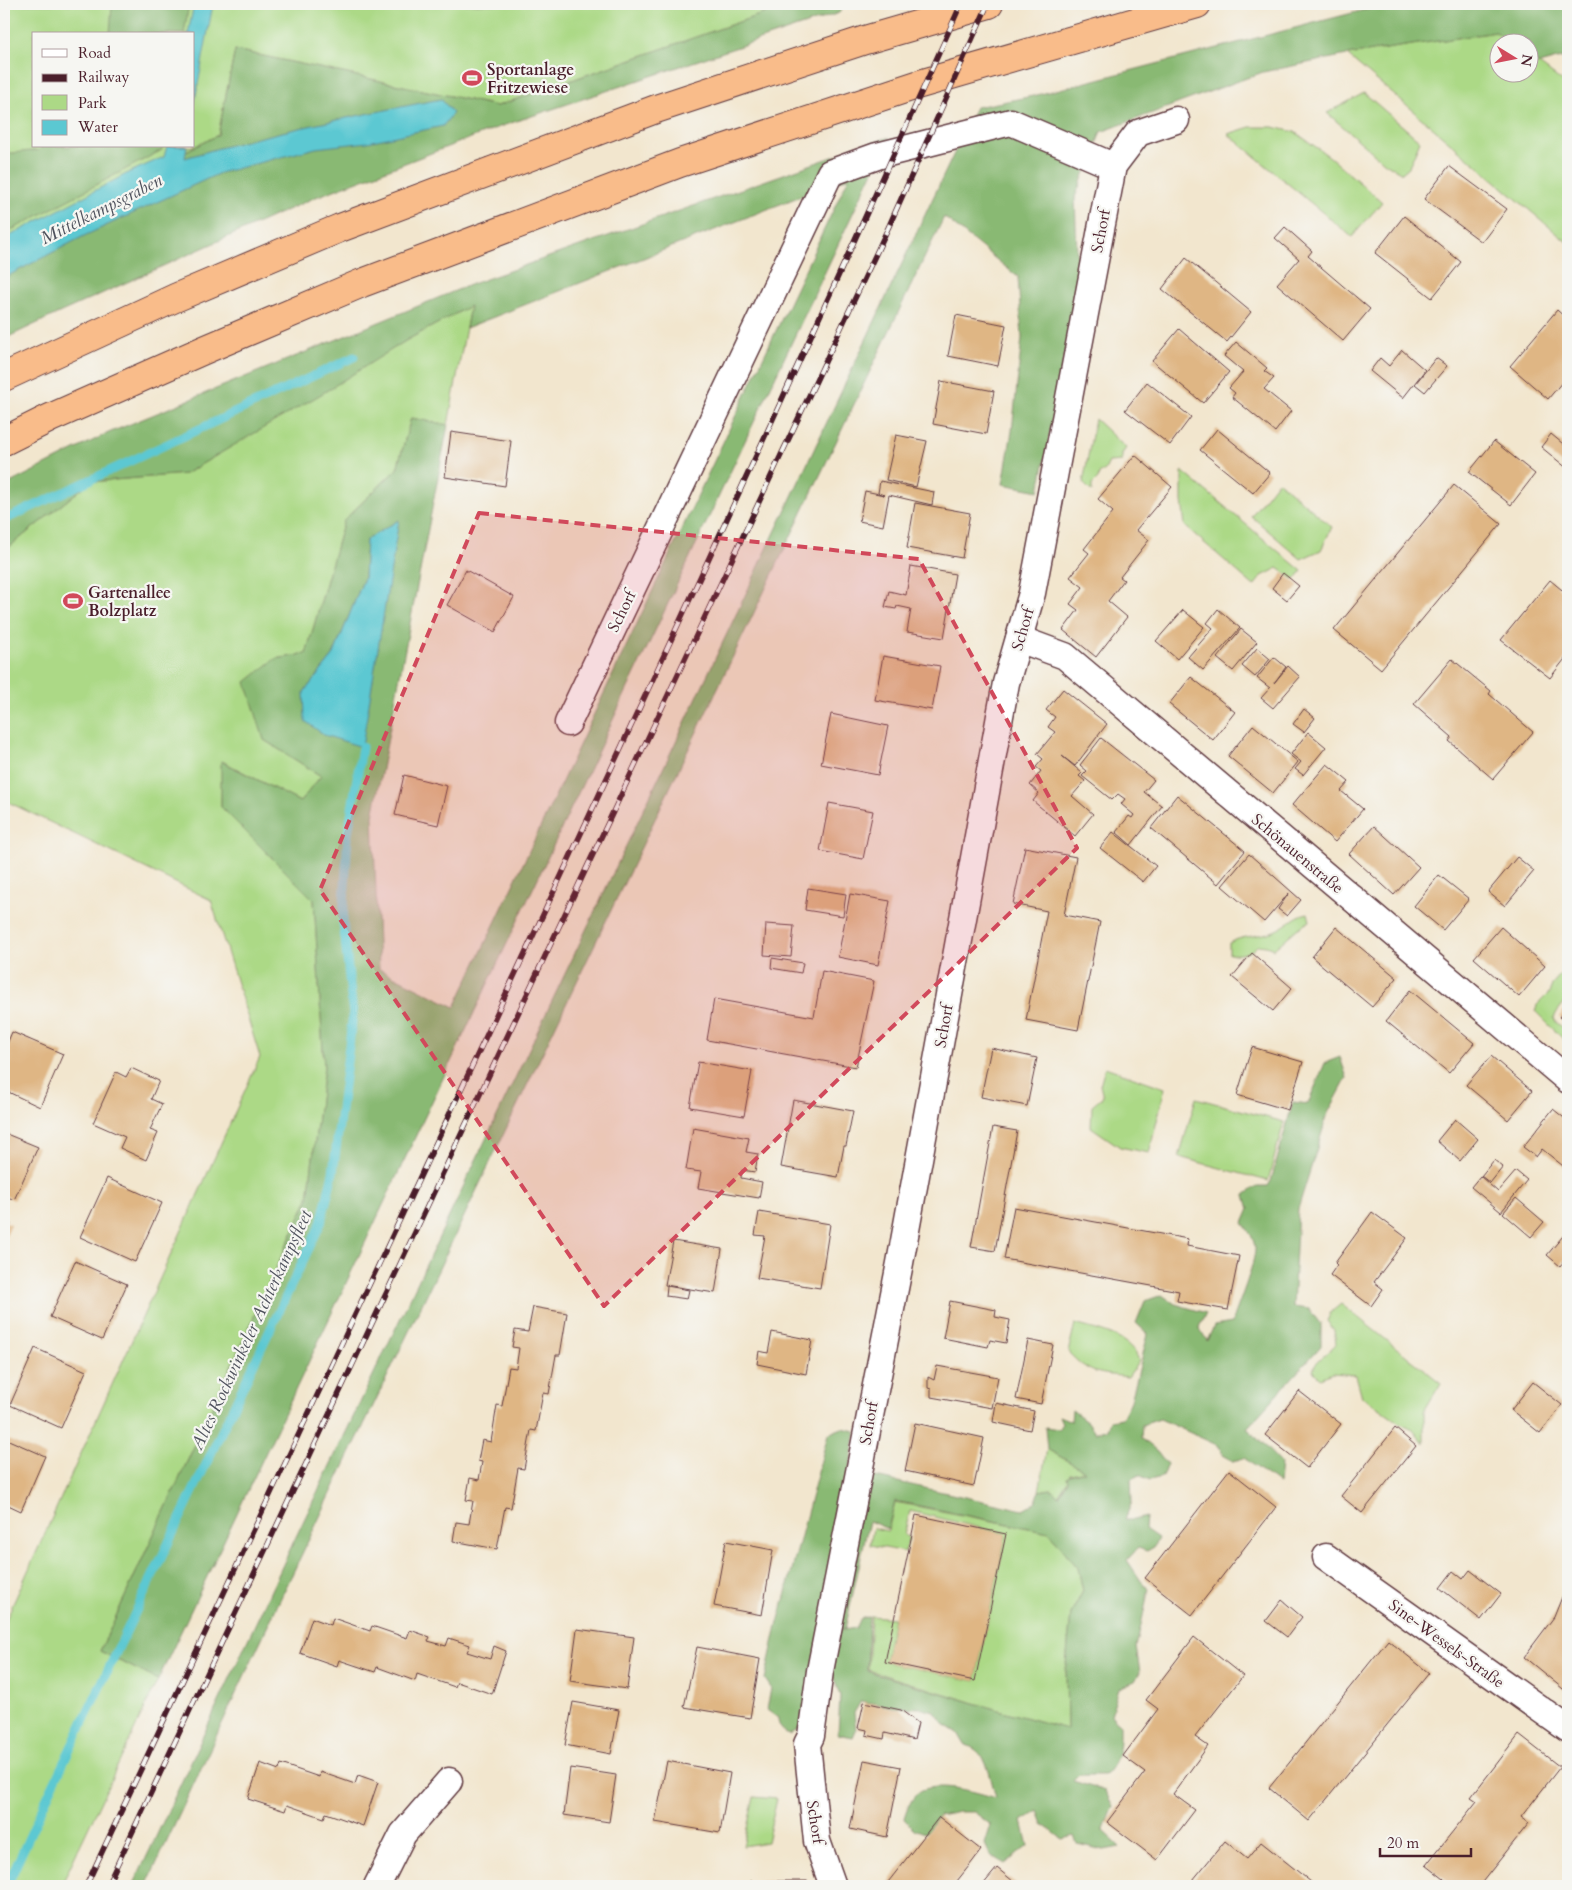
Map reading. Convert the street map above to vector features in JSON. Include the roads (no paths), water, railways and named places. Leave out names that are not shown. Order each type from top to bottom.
[{"type":"highway","points":[[4,377],[175,298],[340,228],[656,108],[865,40],[989,4]]},
{"type":"highway","points":[[4,441],[50,418],[362,283],[680,163],[920,84],[1197,4]]},
{"type":"street","name":"Schorf","points":[[833,1886],[817,1841],[807,1744],[900,1263],[1006,684],[1032,593],[1113,166],[1138,133],[1176,120]]},
{"type":"street","name":"Schorf","points":[[568,723],[830,174],[877,156],[1012,122],[1113,166]]},
{"type":"street","name":"Schönauenstraße","points":[[1019,639],[1065,656],[1568,1080]]},
{"type":"street","name":"Sine-Wessels-Straße","points":[[1326,1557],[1568,1729]]},
{"type":"street","points":[[377,1886],[403,1834],[449,1781]]},
{"type":"water","points":[[194,4],[213,4],[195,101],[195,32],[188,32]]},
{"type":"water","name":"Mittelkampsgraben","points":[[441,99],[453,113],[443,126],[368,142],[316,148],[220,173],[84,236],[4,278],[4,239],[130,172],[164,157],[166,148],[187,148],[185,158],[281,132]]},
{"type":"water","points":[[399,520],[362,747],[324,735],[305,721],[304,692],[333,656],[364,578],[366,540]]},
{"type":"waterway","points":[[4,520],[354,357]]},
{"type":"waterway","name":"Altes Rockwinkeler Achterkampsfleet","points":[[7,1886],[44,1804],[321,1223],[333,1173],[353,1014],[343,921],[348,834],[362,747]]},
{"type":"railway","points":[[86,1886],[638,712],[961,4]]},
{"type":"railway","points":[[107,1886],[889,226],[988,4]]},
{"type":"place","name":"Sportanlage Fritzewiese","points":[[472,78]]},
{"type":"place","name":"Gartenallee Bolzplatz","points":[[73,601]]}]
